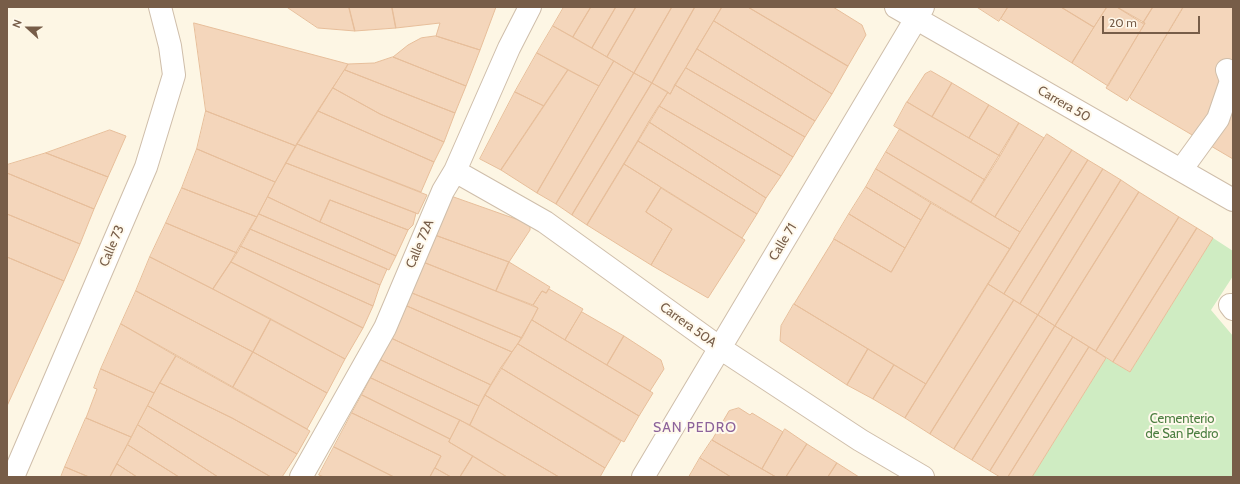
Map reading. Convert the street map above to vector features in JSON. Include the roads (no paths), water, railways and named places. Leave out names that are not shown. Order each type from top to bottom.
[{"type":"street","name":"Calle 73","points":[[12,473],[146,167],[174,75],[170,46],[160,7]]},
{"type":"street","name":"Calle 72A","points":[[301,477],[385,328],[443,191],[455,171],[509,48],[530,7]]},
{"type":"street","name":"Carrera 50","points":[[896,7],[919,13],[1233,200]]},
{"type":"street","name":"Calle 71","points":[[643,477],[919,13]]},
{"type":"street","points":[[1181,170],[1218,120],[1231,81],[1227,70]]},
{"type":"street","name":"Carrera 50A","points":[[455,171],[545,222],[720,348],[860,440],[923,477]]},
{"type":"district","name":"SAN PEDRO","points":[[695,428]]},
{"type":"park label","name":"Cementerio de San Pedro","points":[[1182,426]]}]
